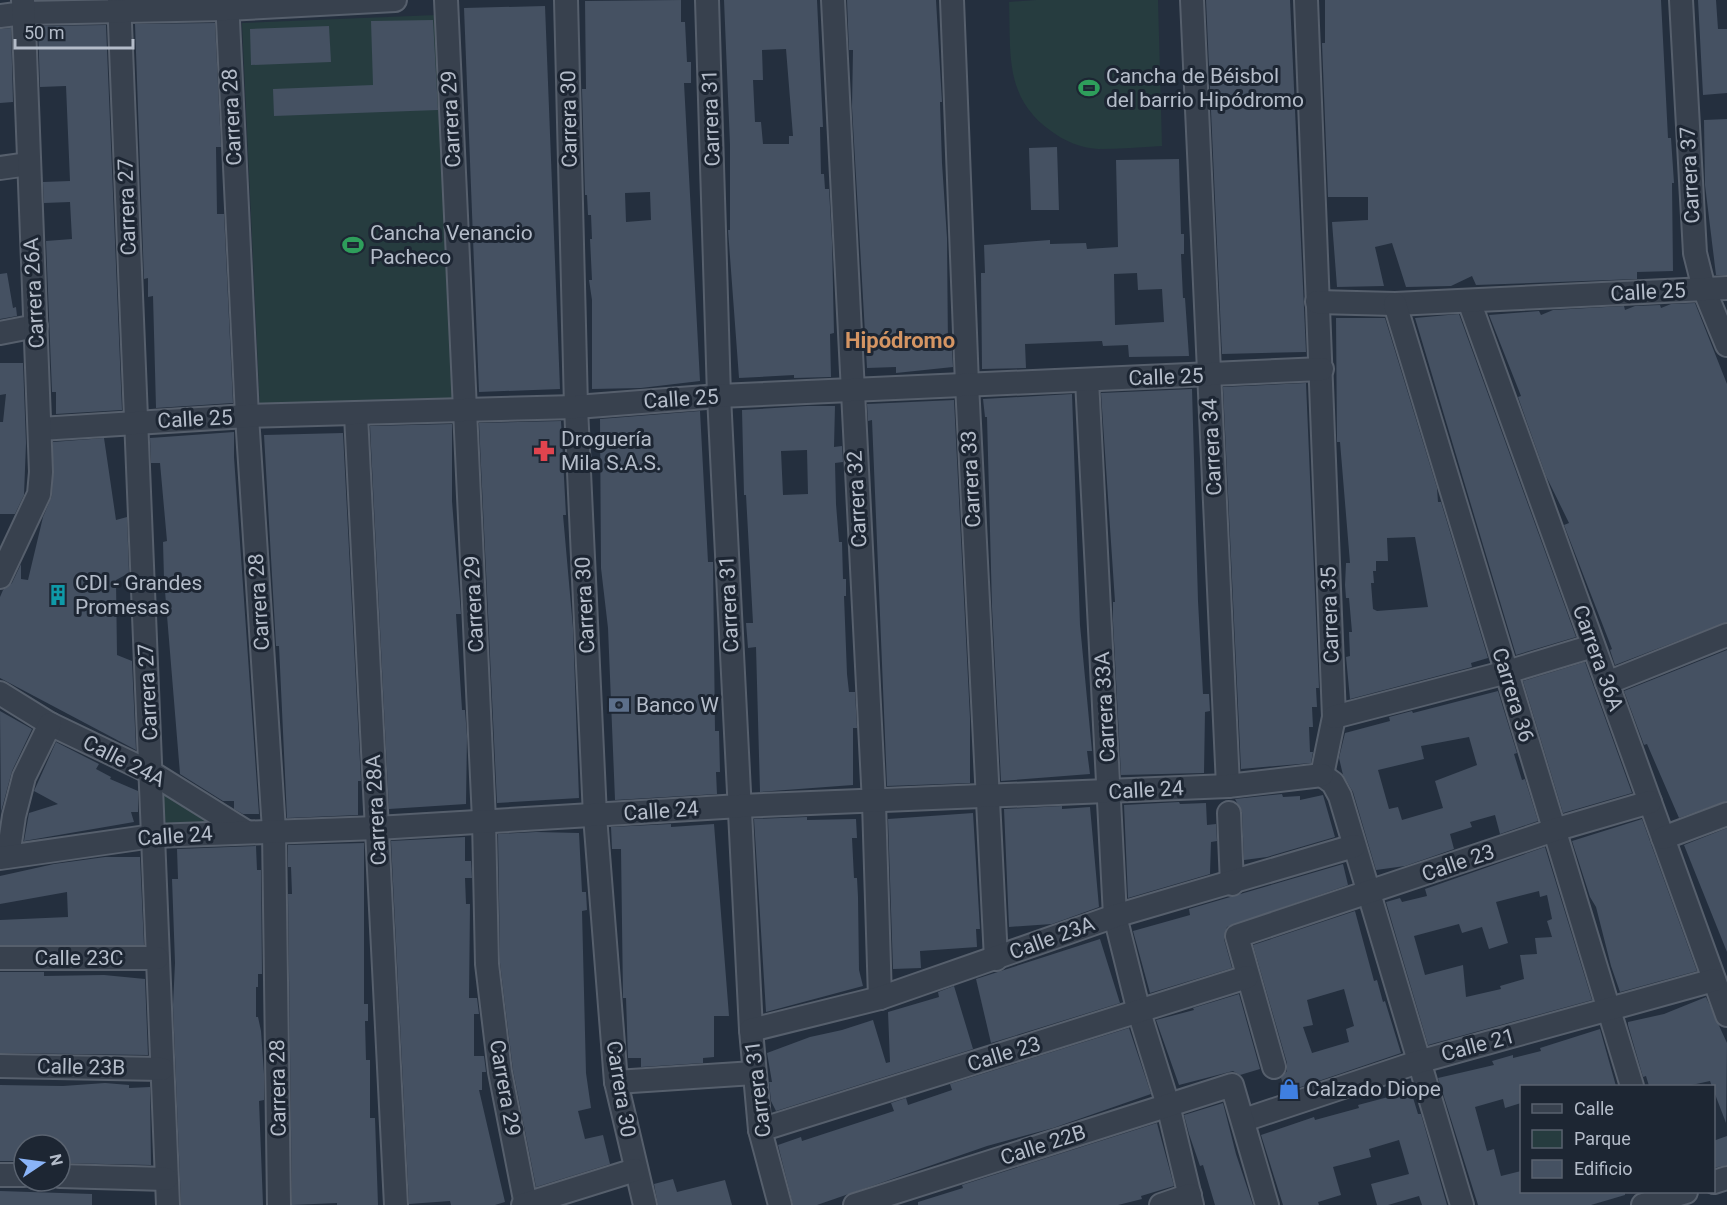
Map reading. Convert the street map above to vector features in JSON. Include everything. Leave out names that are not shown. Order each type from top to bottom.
[{"type":"street","points":[[0,16],[23,7],[227,5],[395,0]]},
{"type":"street","name":"Carrera 29","points":[[446,0],[484,820],[487,964],[500,1072],[525,1205]]},
{"type":"street","name":"Carrera 30","points":[[566,0],[576,407],[594,816],[616,1082],[645,1205]]},
{"type":"street","name":"Carrera 31","points":[[707,0],[719,396],[751,1030],[760,1130],[780,1205]]},
{"type":"street","name":"Carrera 32","points":[[833,0],[851,389],[874,803],[880,998]]},
{"type":"street","name":"Carrera 33","points":[[952,0],[967,384],[996,959]]},
{"type":"street","name":"Carrera 34","points":[[1192,0],[1228,786]]},
{"type":"street","name":"Carrera 35","points":[[1306,0],[1334,717],[1322,775]]},
{"type":"street","name":"Carrera 37","points":[[1680,0],[1695,253],[1704,290],[1727,345]]},
{"type":"street","name":"Carrera 28","points":[[227,5],[247,416],[274,830],[279,1205]]},
{"type":"street","name":"Carrera 27","points":[[119,6],[168,1205]]},
{"type":"street","name":"Carrera 26A","points":[[0,577],[10,532],[39,494],[40,429],[23,7]]},
{"type":"street","points":[[0,168],[28,164]]},
{"type":"street","name":"Calle 25","points":[[1317,302],[1395,304],[1727,288]]},
{"type":"street","name":"Carrera 36A","points":[[1469,301],[1726,1009]]},
{"type":"street","name":"Carrera 36","points":[[1395,304],[1632,1085]]},
{"type":"street","points":[[0,333],[36,326]]},
{"type":"street","name":"Calle 25","points":[[40,429],[247,416],[356,415],[576,407],[851,389],[1322,369]]},
{"type":"street","name":"Carrera 33A","points":[[1087,380],[1115,916],[1139,1012],[1168,1105],[1191,1200]]},
{"type":"street","name":"Carrera 28A","points":[[356,415],[396,1205]]},
{"type":"street","points":[[1607,683],[1727,635]]},
{"type":"street","points":[[1334,717],[1507,672],[1593,646]]},
{"type":"street","name":"Calle 24A","points":[[0,693],[50,724],[152,773],[245,831]]},
{"type":"street","points":[[4,857],[24,777],[50,724]]},
{"type":"street","points":[[1322,775],[1333,783],[1340,796],[1462,1205]]},
{"type":"street","name":"Calle 24","points":[[4,857],[153,836],[377,828],[740,806],[874,803],[1228,786],[1322,775]]},
{"type":"street","name":"Calle 23","points":[[1274,1067],[1247,977],[1238,936],[1554,830],[1650,802]]},
{"type":"street","points":[[1229,813],[1232,884]]},
{"type":"street","points":[[1663,838],[1727,814]]},
{"type":"street","name":"Calle 23A","points":[[751,1030],[880,998],[1115,916],[1232,884],[1354,846]]},
{"type":"street","name":"Calle 23C","points":[[0,958],[157,958]]},
{"type":"street","name":"Calle 23","points":[[760,1130],[1247,977]]},
{"type":"street","name":"Calle 21","points":[[1244,1120],[1418,1062],[1714,980]]},
{"type":"street","name":"Calle 23B","points":[[0,1066],[162,1069]]},
{"type":"street","points":[[616,1082],[754,1073]]},
{"type":"street","name":"Calle 22B","points":[[855,1205],[1232,1085],[1244,1120]]},
{"type":"street","points":[[1244,1120],[1267,1205]]},
{"type":"street","points":[[525,1205],[635,1170]]},
{"type":"street","points":[[72,1176],[166,1179]]},
{"type":"street","points":[[1643,1205],[1671,1197]]},
{"type":"street","points":[[1161,1205],[1191,1200]]},
{"type":"green space","name":"Cancha de Béisbol del barrio Hipódromo","points":[[1158,0],[1162,146],[1106,149],[1085,147],[1061,138],[1036,118],[1025,104],[1013,73],[1009,2]]},
{"type":"green space","points":[[436,15],[453,401],[260,409],[242,23]]},
{"type":"green space","points":[[161,784],[238,829],[162,830]]},
{"type":"building","points":[[681,0],[681,22],[685,22],[687,62],[691,62],[691,83],[684,83],[700,381],[641,388],[592,389],[592,300],[589,280],[592,280],[590,239],[592,239],[591,215],[588,215],[587,195],[585,195],[582,89],[586,89],[585,1]],"holes":[[[650,192],[651,220],[626,222],[625,193]]]},
{"type":"building","points":[[724,0],[817,0],[823,127],[820,127],[821,174],[824,174],[825,189],[829,189],[832,242],[834,333],[830,334],[831,377],[794,378],[794,375],[739,378],[728,230],[730,230],[730,145]],"holes":[[[786,49],[793,136],[789,136],[789,144],[763,144],[761,122],[755,122],[753,80],[763,80],[762,50]]]},
{"type":"building","points":[[847,0],[936,0],[947,238],[948,350],[952,350],[953,367],[896,373],[896,367],[867,368],[852,107],[853,50],[849,50]]},
{"type":"building","points":[[1206,0],[1290,0],[1306,352],[1222,354]]},
{"type":"building","points":[[1325,0],[1661,0],[1668,138],[1671,138],[1674,183],[1672,183],[1673,271],[1637,272],[1637,279],[1476,285],[1472,276],[1451,286],[1406,287],[1392,243],[1375,247],[1384,286],[1337,287],[1332,222],[1368,220],[1368,197],[1328,197],[1322,43],[1325,43]]},
{"type":"building","points":[[1698,0],[1716,0],[1718,29],[1727,29],[1727,93],[1703,95]]},
{"type":"building","points":[[545,6],[560,389],[479,392],[464,8]]},
{"type":"building","points":[[433,20],[438,110],[274,116],[273,89],[373,85],[371,21]]},
{"type":"building","points":[[215,23],[221,147],[216,147],[217,214],[224,214],[233,403],[156,408],[153,296],[148,297],[148,278],[144,279],[135,24]]},
{"type":"building","points":[[106,25],[122,410],[56,414],[56,392],[52,392],[46,241],[72,239],[70,202],[44,203],[43,182],[70,181],[66,86],[40,87],[38,26]]},
{"type":"building","points":[[329,26],[331,62],[251,65],[250,29]]},
{"type":"building","points":[[11,28],[13,102],[0,103],[0,29]]},
{"type":"building","points":[[1727,119],[1727,275],[1716,275],[1705,185],[1704,120]]},
{"type":"building","points":[[1057,147],[1059,210],[1031,210],[1029,148]]},
{"type":"building","points":[[1179,159],[1181,234],[1184,234],[1184,254],[1181,254],[1183,298],[1185,298],[1189,356],[1129,357],[1128,345],[1103,346],[1102,341],[1025,344],[1026,368],[982,369],[981,273],[985,273],[984,245],[1050,240],[1050,244],[1086,243],[1087,249],[1118,247],[1116,160]],"holes":[[[1137,273],[1138,290],[1162,289],[1164,322],[1115,325],[1114,274]]]},
{"type":"building","points":[[7,273],[13,308],[16,307],[17,316],[0,319],[0,274]]},
{"type":"building","points":[[1695,303],[1727,384],[1727,622],[1615,665],[1610,650],[1612,649],[1564,525],[1569,523],[1546,476],[1518,397],[1521,396],[1489,315],[1539,311],[1541,315],[1553,310],[1624,306],[1625,310],[1635,306],[1660,305],[1661,308],[1671,304]]},
{"type":"building","points":[[1459,314],[1576,637],[1516,655],[1415,318]]},
{"type":"building","points":[[1336,318],[1385,318],[1437,488],[1438,502],[1441,502],[1488,658],[1471,663],[1472,667],[1350,699],[1346,657],[1350,656],[1349,632],[1352,632],[1349,598],[1346,598],[1345,585],[1346,563],[1350,563],[1340,442],[1337,442]],"holes":[[[1415,537],[1428,607],[1377,611],[1373,609],[1371,583],[1374,583],[1373,571],[1376,571],[1376,561],[1388,561],[1387,538]]]},
{"type":"building","points":[[0,363],[23,363],[26,443],[24,495],[15,514],[0,514],[0,422],[3,422],[6,394],[0,395]]},
{"type":"building","points":[[1306,383],[1319,688],[1316,688],[1317,707],[1312,707],[1313,727],[1309,727],[1310,752],[1313,752],[1311,763],[1241,769],[1223,387]]},
{"type":"building","points":[[1192,389],[1203,694],[1209,694],[1210,711],[1205,712],[1204,773],[1121,775],[1113,621],[1113,602],[1115,602],[1101,393]]},
{"type":"building","points":[[1072,394],[1080,625],[1092,751],[1087,751],[1090,774],[1001,781],[992,607],[987,417],[985,417],[983,399]]},
{"type":"building","points":[[954,400],[970,718],[970,783],[887,786],[872,420],[868,421],[867,404]]},
{"type":"building","points":[[835,406],[834,447],[842,446],[843,462],[835,463],[839,542],[842,542],[843,579],[846,579],[846,596],[844,596],[847,674],[849,692],[855,692],[857,728],[853,728],[853,785],[760,792],[756,647],[748,648],[746,623],[753,623],[746,495],[744,495],[742,410]],"holes":[[[807,450],[808,494],[783,495],[781,451]]]},
{"type":"building","points":[[700,411],[708,562],[713,562],[715,731],[719,731],[720,772],[716,772],[717,794],[615,800],[608,628],[601,568],[600,419]]},
{"type":"building","points":[[561,421],[566,515],[563,515],[573,628],[579,798],[497,803],[479,423]]},
{"type":"building","points":[[452,424],[452,501],[461,614],[456,614],[462,710],[465,710],[467,736],[466,804],[389,809],[370,426]]},
{"type":"building","points":[[234,432],[259,814],[243,814],[234,809],[234,801],[223,801],[180,774],[164,579],[163,542],[167,541],[160,463],[151,463],[150,438]]},
{"type":"building","points":[[343,433],[361,781],[358,781],[358,815],[287,818],[279,646],[276,646],[264,435]]},
{"type":"building","name":"CDI - Grandes Promesas","points":[[104,438],[116,520],[127,517],[129,573],[116,580],[117,655],[132,661],[136,750],[0,678],[0,597],[3,590],[12,583],[21,564],[21,579],[28,580],[43,517],[52,496],[53,442]]},
{"type":"building","points":[[1727,650],[1727,801],[1679,818],[1647,744],[1644,745],[1624,691]]},
{"type":"building","points":[[1585,662],[1632,793],[1563,813],[1523,681]]},
{"type":"building","points":[[1498,691],[1517,753],[1514,754],[1522,780],[1525,779],[1538,821],[1500,834],[1495,815],[1470,822],[1472,827],[1450,834],[1454,849],[1405,866],[1376,870],[1353,792],[1343,775],[1339,758],[1345,733],[1390,721],[1389,717],[1412,711],[1413,713]],"holes":[[[1469,737],[1477,765],[1435,781],[1443,808],[1402,820],[1398,807],[1389,809],[1378,770],[1424,759],[1421,746]]]},
{"type":"building","points":[[0,711],[32,729],[12,771],[1,812]]},
{"type":"building","points":[[56,742],[99,764],[96,769],[111,777],[110,779],[138,791],[138,812],[131,812],[134,822],[24,841],[29,813],[58,804],[34,791]]},
{"type":"building","points":[[1282,794],[1283,797],[1300,796],[1300,800],[1323,795],[1335,837],[1267,857],[1244,860],[1242,812],[1235,799]]},
{"type":"building","points":[[1179,802],[1180,804],[1206,803],[1207,825],[1216,824],[1217,841],[1211,842],[1210,874],[1128,898],[1124,805]]},
{"type":"building","points":[[1062,806],[1062,809],[1090,807],[1099,907],[1052,924],[1009,927],[1004,809]]},
{"type":"building","points":[[973,813],[980,929],[976,929],[977,947],[920,951],[921,968],[893,969],[888,819]]},
{"type":"building","points":[[807,817],[807,820],[856,819],[857,838],[852,838],[854,878],[857,878],[859,970],[863,986],[766,1012],[754,819]]},
{"type":"building","points":[[1642,819],[1697,971],[1620,992],[1596,907],[1590,897],[1572,841]]},
{"type":"building","points":[[671,824],[671,827],[714,824],[729,1016],[714,1016],[714,1057],[703,1058],[703,1063],[641,1067],[641,1058],[628,1058],[626,998],[623,998],[621,849],[612,849],[611,827]]},
{"type":"building","points":[[1727,828],[1727,952],[1684,845]]},
{"type":"building","points":[[579,833],[582,892],[586,892],[587,910],[582,911],[586,1073],[591,1108],[578,1111],[585,1139],[603,1135],[610,1164],[536,1187],[513,1070],[500,963],[498,834]]},
{"type":"building","points":[[465,837],[465,861],[471,861],[472,878],[465,878],[466,904],[470,904],[469,998],[477,998],[479,1014],[474,1014],[474,1056],[484,1056],[486,1072],[482,1072],[482,1090],[479,1090],[505,1202],[495,1205],[451,1205],[450,1201],[409,1204],[391,841]]},
{"type":"building","points":[[364,843],[364,1004],[368,1004],[368,1021],[365,1021],[366,1060],[370,1060],[370,1118],[375,1118],[378,1205],[337,1205],[337,1203],[292,1205],[288,894],[292,894],[288,845]]},
{"type":"building","points":[[256,846],[257,870],[261,870],[262,974],[258,974],[258,987],[256,987],[256,1017],[258,1017],[261,1031],[264,1074],[264,1100],[259,1101],[263,1205],[181,1205],[173,1005],[175,963],[172,879],[178,879],[177,849]]},
{"type":"building","points":[[1545,847],[1592,1000],[1428,1045],[1386,902],[1400,898],[1402,902],[1427,896],[1425,889]],"holes":[[[1539,891],[1540,897],[1547,895],[1552,919],[1547,921],[1552,937],[1535,938],[1537,954],[1520,955],[1524,979],[1500,986],[1501,989],[1466,997],[1463,965],[1425,975],[1414,936],[1459,924],[1462,933],[1482,927],[1489,949],[1508,943],[1496,902]]]},
{"type":"building","points":[[105,857],[140,857],[144,945],[0,945],[0,920],[68,917],[67,892],[0,904],[0,876],[54,864]]},
{"type":"building","points":[[1343,864],[1348,885],[1227,927],[1224,939],[1232,968],[1150,993],[1133,931],[1190,915],[1189,909]]},
{"type":"building","points":[[1355,911],[1374,981],[1377,980],[1383,1002],[1385,1001],[1401,1053],[1286,1092],[1281,1078],[1287,1071],[1287,1063],[1253,945]],"holes":[[[1344,989],[1354,1026],[1346,1029],[1349,1042],[1312,1053],[1303,1027],[1313,1025],[1307,1000]]]},
{"type":"building","points":[[1100,939],[1120,1003],[991,1043],[976,979]]},
{"type":"building","points":[[0,972],[44,972],[44,976],[104,975],[145,979],[148,1055],[0,1053]]},
{"type":"building","points":[[954,986],[973,1049],[776,1111],[771,1101],[769,1082],[772,1082],[767,1053],[810,1037],[873,1020],[886,1063],[890,1062],[888,1012],[939,997],[938,992]]},
{"type":"building","points":[[1239,994],[1260,1069],[1240,1075],[1233,1071],[1179,1085],[1156,1020],[1194,1010],[1193,1008]]},
{"type":"building","points":[[1706,997],[1727,1043],[1726,1123],[1715,1094],[1715,1085],[1712,1085],[1710,1081],[1692,1085],[1649,1085],[1646,1076],[1643,1077],[1628,1022],[1664,1014]]},
{"type":"building","points":[[1129,1028],[1151,1094],[1053,1128],[987,1146],[817,1205],[793,1205],[778,1145],[801,1137],[802,1141],[894,1111],[891,1103],[906,1098],[908,1105],[952,1090],[950,1084]]},
{"type":"building","points":[[1600,1029],[1616,1085],[1520,1085],[1520,1103],[1505,1108],[1503,1099],[1475,1107],[1487,1151],[1494,1149],[1501,1176],[1520,1171],[1520,1193],[1625,1193],[1625,1195],[1591,1205],[1478,1205],[1438,1078],[1494,1065],[1492,1061],[1541,1051],[1540,1048]]},
{"type":"building","points":[[105,1083],[129,1085],[129,1088],[150,1087],[151,1165],[72,1163],[72,1133],[12,1133],[12,1161],[0,1161],[0,1085],[63,1086]]},
{"type":"building","points":[[1411,1091],[1418,1114],[1421,1114],[1447,1205],[1422,1205],[1419,1196],[1388,1205],[1377,1205],[1371,1184],[1409,1174],[1399,1140],[1369,1149],[1371,1157],[1333,1167],[1341,1195],[1318,1202],[1319,1205],[1283,1205],[1261,1135],[1314,1117],[1315,1120],[1359,1108],[1358,1105]]},
{"type":"building","points":[[1223,1103],[1236,1154],[1253,1205],[1215,1205],[1203,1165],[1200,1166],[1189,1134],[1184,1115]]},
{"type":"building","points":[[1157,1123],[1174,1186],[1141,1196],[1142,1199],[1118,1205],[918,1205],[918,1202],[963,1188],[962,1185]]},
{"type":"building","points":[[1727,1136],[1727,1165],[1715,1168],[1715,1140]]},
{"type":"building","points":[[673,1179],[677,1192],[725,1180],[732,1205],[658,1205],[654,1184]]},
{"type":"building","points":[[0,1191],[92,1194],[92,1205],[0,1205]]},
{"type":"place","name":"Cancha de Béisbol del barrio Hipódromo","points":[[1089,88]]},
{"type":"place","name":"Cancha Venancio Pacheco","points":[[353,245]]},
{"type":"place","name":"Droguería Mila S.A.S.","points":[[544,451]]},
{"type":"place","name":"CDI - Grandes Promesas","points":[[58,595]]},
{"type":"place","name":"Banco W","points":[[619,705]]},
{"type":"place","name":"Calzado Diope","points":[[1289,1089]]},
{"type":"district","name":"Hipódromo","points":[[900,340]]}]
